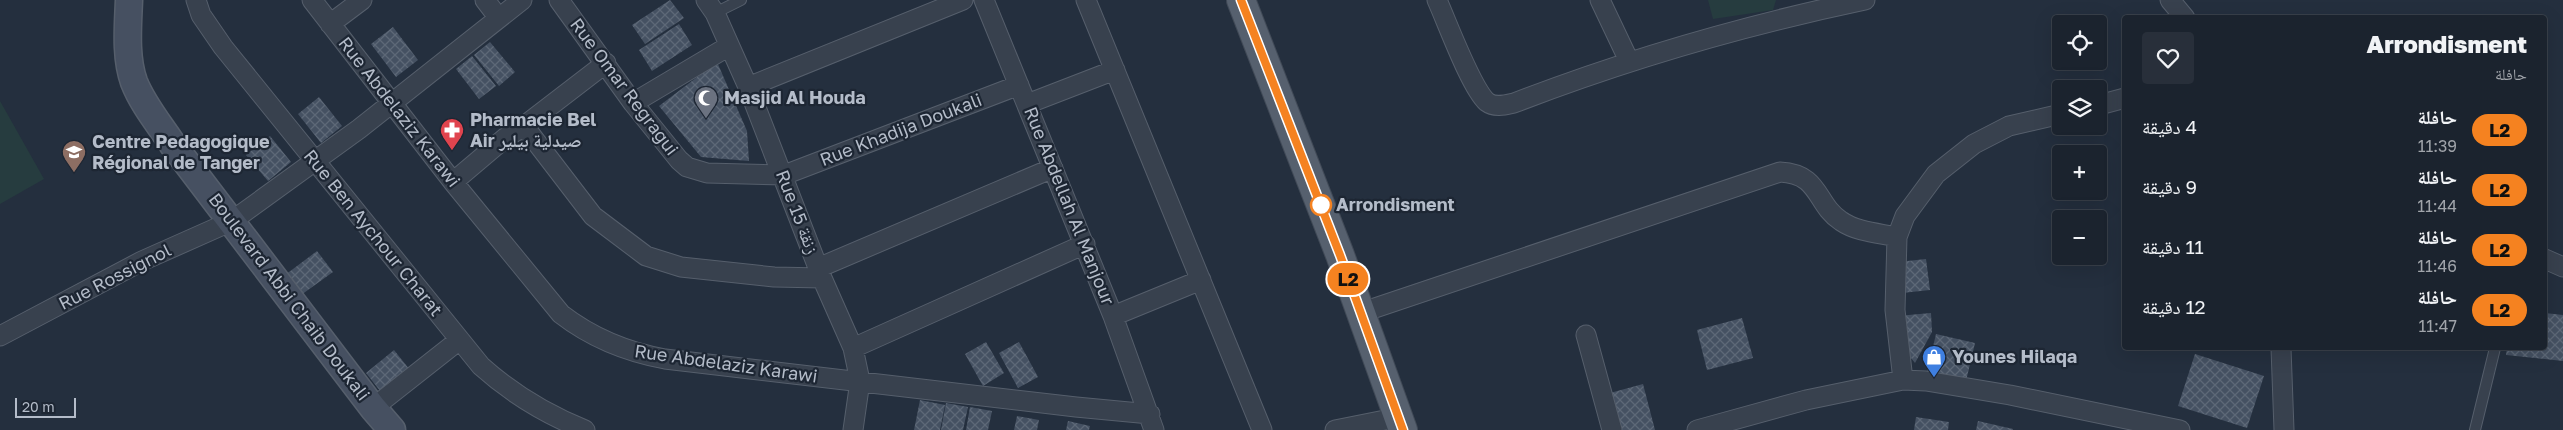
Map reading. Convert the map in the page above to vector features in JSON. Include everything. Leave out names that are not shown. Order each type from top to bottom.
[{"type":"main road","points":[[1241,0],[1285,108],[1401,423]]},
{"type":"street","name":"Boulevard Abbi Chaib Doukali","points":[[129,0],[129,56],[134,81],[146,106],[373,408],[392,430]]},
{"type":"street","name":"Rue Ben Aychour Charat","points":[[196,0],[201,15],[223,47],[356,210],[458,341],[499,383],[530,402],[585,430]]},
{"type":"street","name":"Rue Abdelaziz Karawi","points":[[312,0],[393,102],[453,182],[562,314],[576,325],[613,344],[636,354],[665,359],[1076,407],[1152,422]]},
{"type":"street","points":[[330,24],[362,0]]},
{"type":"street","points":[[485,0],[498,17]]},
{"type":"street","name":"Rue Rossignol","points":[[0,336],[142,261],[232,221],[316,162],[522,0]]},
{"type":"street","name":"Rue Omar Regragui","points":[[559,0],[633,103],[679,160],[687,166],[707,173],[784,175]]},
{"type":"street","points":[[748,87],[963,0]]},
{"type":"street","name":"Rue Abdellah Al Manjour","points":[[984,0],[1113,316],[1152,422]]},
{"type":"street","points":[[1086,0],[1262,430]]},
{"type":"street","points":[[1438,0],[1463,60],[1480,93],[1488,103],[1497,106],[1514,103],[1629,61],[1790,16],[1865,0]]},
{"type":"street","points":[[1600,0],[1629,61]]},
{"type":"street","points":[[2170,0],[2182,15]]},
{"type":"street","name":"Rue 15 زنقة","points":[[710,6],[748,87],[784,175],[820,273],[852,348],[860,381],[853,430]]},
{"type":"street","points":[[633,103],[729,46]]},
{"type":"street","points":[[453,182],[505,138],[524,126],[606,63]]},
{"type":"street","points":[[1027,104],[1115,70]]},
{"type":"street","name":"Rue Khadija Doukali","points":[[784,175],[1019,85]]},
{"type":"street","points":[[2107,103],[2122,99]]},
{"type":"street","points":[[1903,380],[1895,310],[1897,237],[1905,216],[1936,174],[1953,158],[1992,133],[2031,120],[2052,116]]},
{"type":"street","points":[[524,126],[593,216],[646,256],[681,267],[774,277],[820,273],[1053,168]]},
{"type":"street","points":[[1360,313],[1780,172],[1795,173],[1804,178],[1838,220],[1852,227],[1897,237]]},
{"type":"street","points":[[852,348],[1084,244]]},
{"type":"street","points":[[2547,259],[2563,267]]},
{"type":"street","points":[[1113,316],[1201,280]]},
{"type":"street","points":[[1586,335],[1612,430]]},
{"type":"street","points":[[373,408],[458,341]]},
{"type":"street","points":[[2281,350],[2284,430]]},
{"type":"street","points":[[1697,430],[1806,400],[1903,380],[1926,381],[2010,395],[2180,430]]},
{"type":"street","points":[[1335,430],[1401,423]]},
{"type":"lane","points":[[710,6],[740,0]]},
{"type":"lane","points":[[2476,430],[2495,350]]},
{"type":"green space","points":[[1708,0],[1776,0],[1773,10],[1713,19]]},
{"type":"green space","points":[[0,101],[44,179],[0,204]]},
{"type":"building","points":[[670,0],[684,18],[645,44],[632,25]]},
{"type":"building","points":[[679,24],[692,45],[652,71],[639,50]]},
{"type":"building","points":[[393,27],[418,60],[396,77],[371,44]]},
{"type":"building","points":[[490,42],[515,72],[499,86],[474,55]]},
{"type":"building","points":[[472,56],[496,86],[479,99],[456,69]]},
{"type":"building","name":"Masjid Al Houda","points":[[717,62],[747,131],[749,161],[701,157],[659,106]]},
{"type":"building","points":[[319,97],[342,126],[321,143],[298,114]]},
{"type":"building","points":[[270,136],[291,162],[268,181],[246,155]]},
{"type":"building","points":[[317,251],[333,272],[301,295],[285,275]]},
{"type":"building","points":[[1926,259],[1930,290],[1902,293],[1898,262]]},
{"type":"building","points":[[1931,313],[1932,332],[1915,363],[1899,343],[1897,316]]},
{"type":"building","points":[[2547,313],[2563,315],[2563,361],[2506,355],[2507,350],[2547,350]]},
{"type":"building","points":[[1742,318],[1753,358],[1707,370],[1697,330]]},
{"type":"building","points":[[1936,334],[1975,343],[1966,381],[1927,372]]},
{"type":"building","points":[[986,342],[1004,373],[983,386],[965,354]]},
{"type":"building","points":[[1019,342],[1038,377],[1018,388],[999,353]]},
{"type":"building","points":[[394,350],[410,370],[381,392],[366,373]]},
{"type":"building","points":[[2195,354],[2264,376],[2247,428],[2178,406]]},
{"type":"building","points":[[1643,384],[1655,430],[1620,430],[1610,393]]},
{"type":"building","points":[[920,400],[945,405],[940,430],[914,430]]},
{"type":"building","points":[[946,403],[968,407],[963,430],[941,430]]},
{"type":"building","points":[[970,407],[992,411],[988,430],[966,430]]},
{"type":"building","points":[[1017,416],[1039,420],[1037,430],[1014,430]]},
{"type":"building","points":[[1916,417],[1949,422],[1948,430],[1914,430]]},
{"type":"building","points":[[1068,421],[1090,426],[1089,430],[1066,430]]},
{"type":"building","points":[[1978,421],[2013,429],[2013,430],[1976,430]]},
{"type":"bus line","name":"L2","points":[[1241,0],[1285,108],[1400,417],[1403,430]]},
{"type":"place","name":"Masjid Al Houda","points":[[706,119]]},
{"type":"place","name":"Pharmacie Bel Air صيدلية بيلير","points":[[452,151]]},
{"type":"place","name":"Centre Pedagogique Régional de Tanger","points":[[74,173]]},
{"type":"place","name":"Arrondisment","points":[[1321,205]]},
{"type":"place","name":"Younes Hilaqa","points":[[1934,378]]}]
